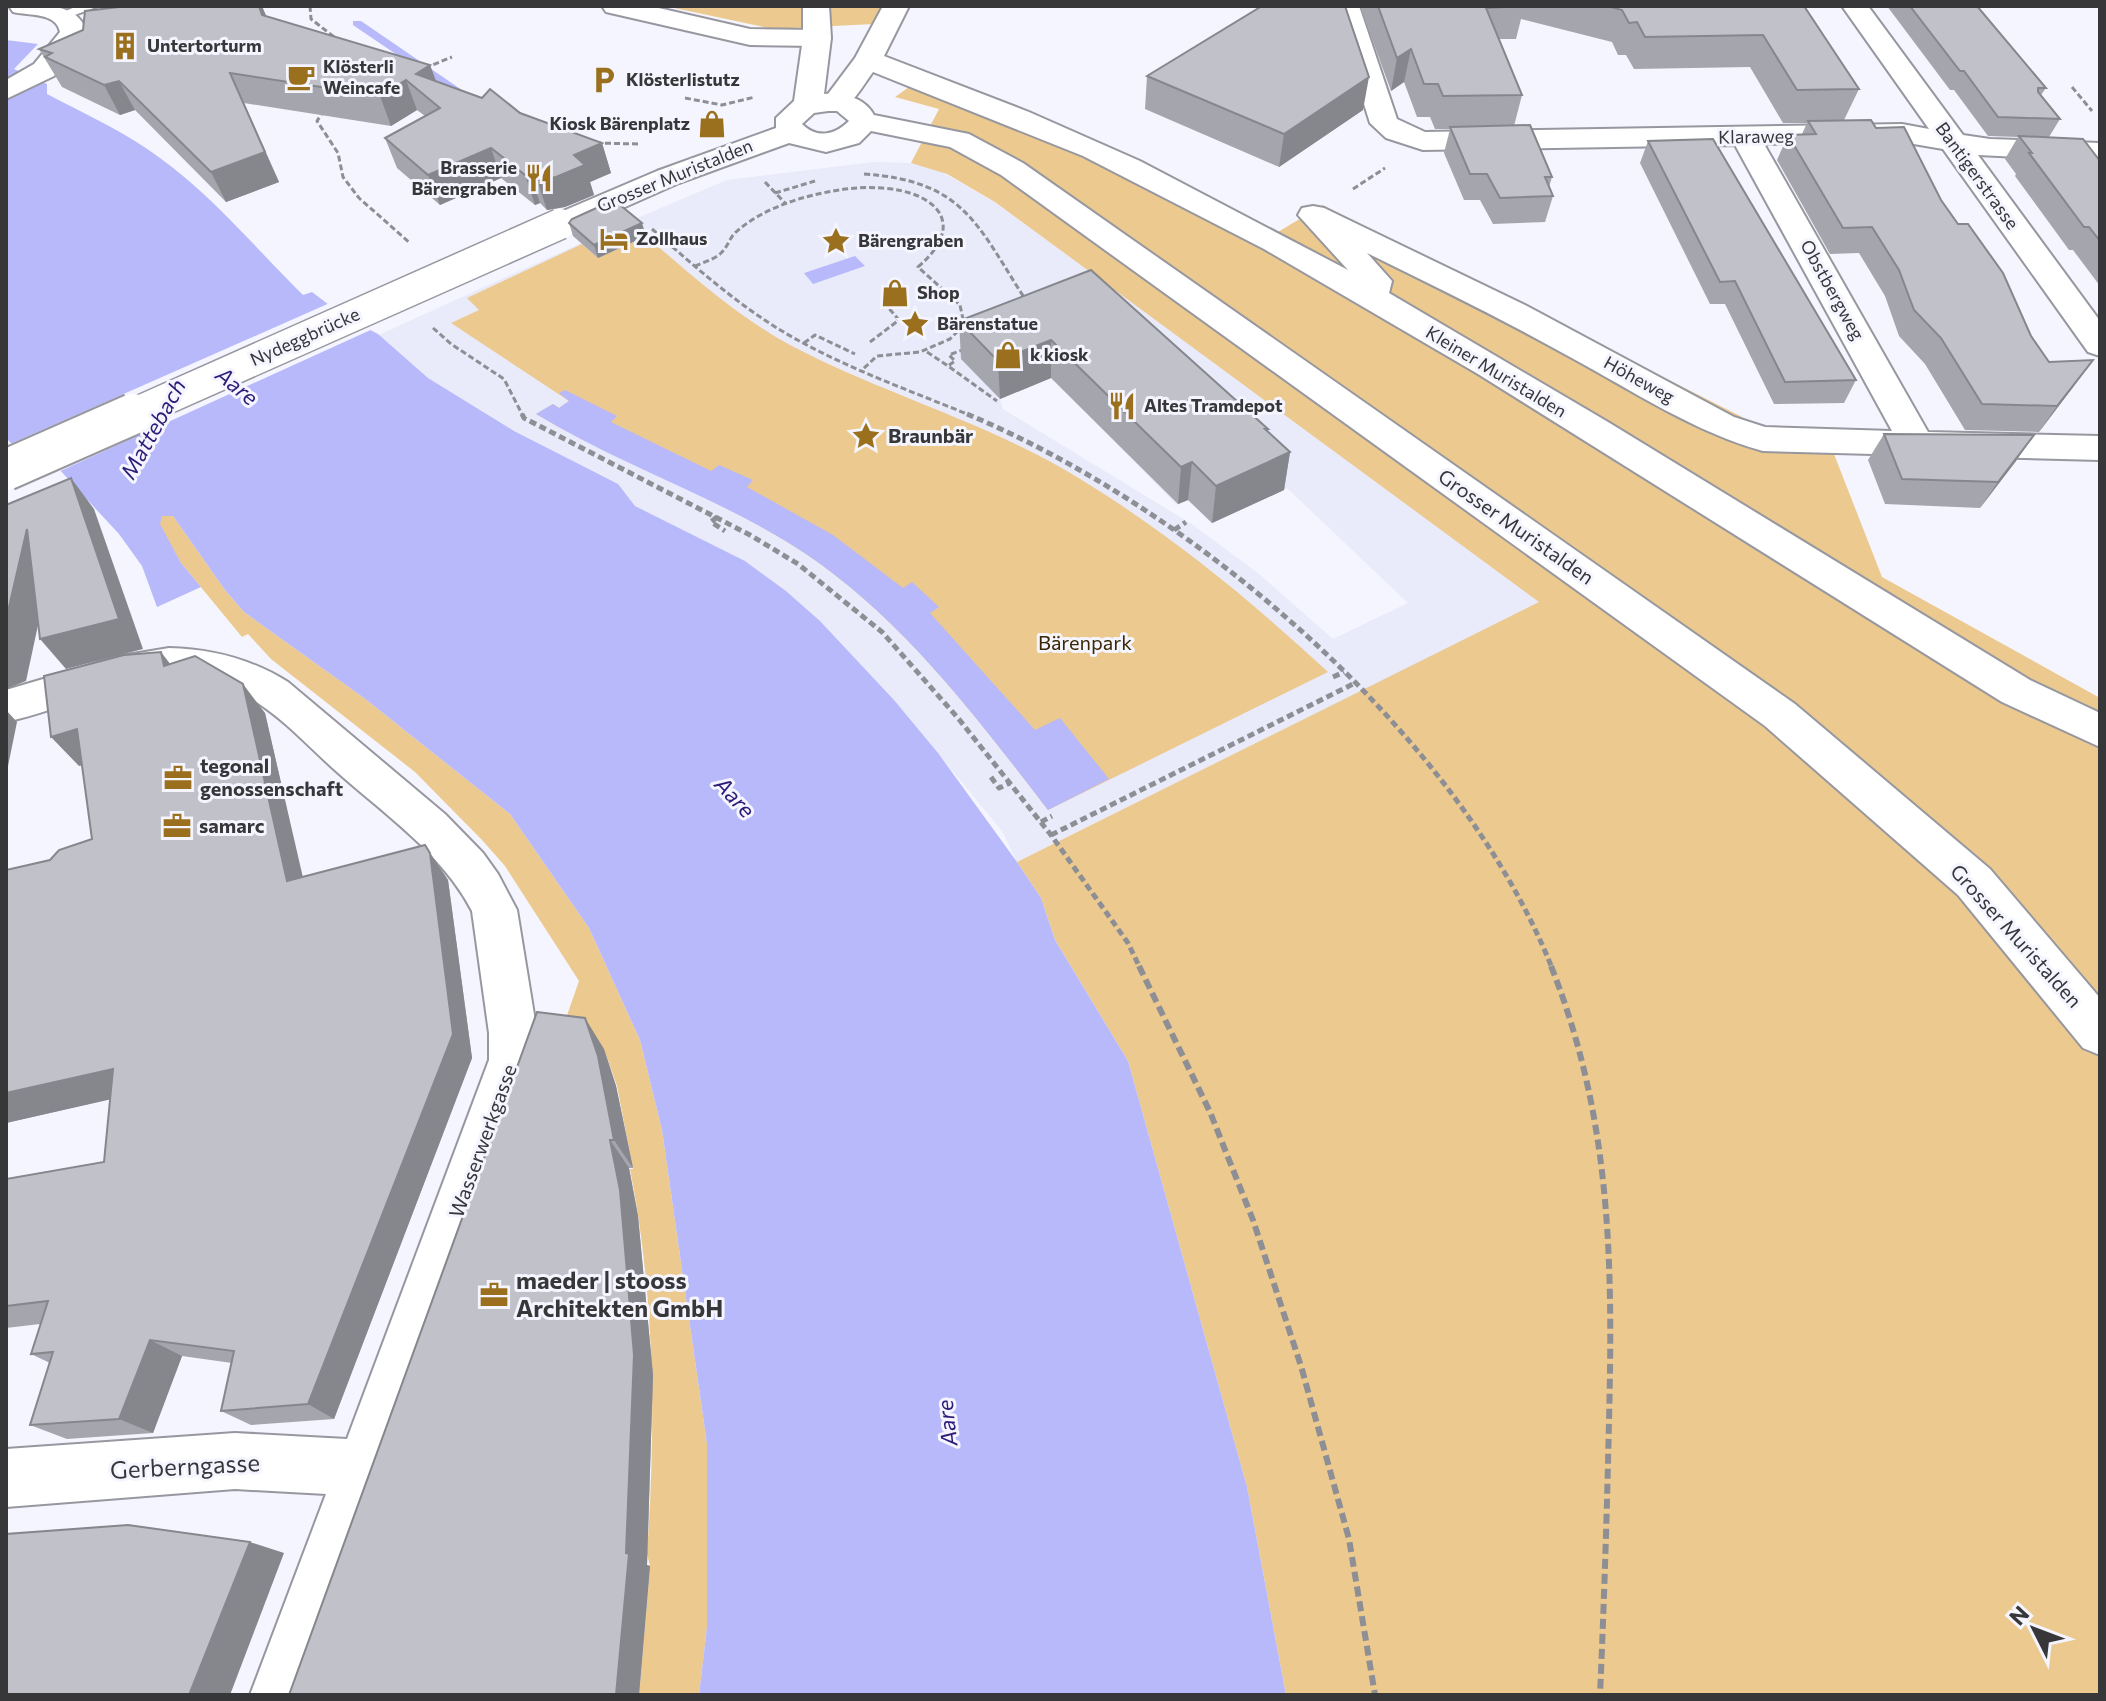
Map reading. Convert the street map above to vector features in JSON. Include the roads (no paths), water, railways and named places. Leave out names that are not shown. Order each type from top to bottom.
[{"type":"street","points":[[6,91],[34,77],[72,38],[73,26],[64,15],[57,11],[22,6]]},
{"type":"street","points":[[615,6],[750,37],[817,38]]},
{"type":"street","points":[[816,6],[817,38],[835,109],[856,132],[832,141],[805,140],[791,132],[788,120],[794,112],[835,109]]},
{"type":"street","points":[[835,109],[868,60],[896,6]]},
{"type":"street","name":"Klaraweg","points":[[1346,6],[1380,115],[1389,127],[1410,137],[1439,142],[1902,133],[1990,148],[2100,152]]},
{"type":"street","name":"Bantigerstrasse","points":[[1855,6],[2100,345]]},
{"type":"street","name":"Kleiner Muristalden","points":[[868,60],[1083,145],[1166,185],[1372,298],[2003,683],[2057,713],[2100,731]]},
{"type":"street","name":"Grosser Muristalden","points":[[835,109],[945,135],[1001,162],[1780,715],[1974,882],[2100,1033]]},
{"type":"street","name":"Grosser Muristalden","points":[[560,224],[707,161],[791,132]]},
{"type":"street","name":"Obstbergweg","points":[[1745,137],[1917,443]]},
{"type":"street","name":"Höheweg","points":[[1372,298],[1376,281],[1313,215],[1515,313],[1722,425],[1763,439],[2100,448]]},
{"type":"street","name":"Nydeggbrücke","points":[[6,470],[560,224]]},
{"type":"street","name":"Wasserwerkgasse","points":[[6,706],[40,698],[94,678],[141,667],[195,664],[230,671],[288,703],[463,861],[487,894],[494,910],[511,1017],[513,1060],[281,1695]]},
{"type":"street","name":"Gerberngasse","points":[[6,1478],[235,1461],[364,1468]]},
{"type":"lane","points":[[64,15],[92,6]]},
{"type":"water","points":[[6,40],[38,44],[14,69],[47,84],[47,94],[105,124],[160,158],[216,206],[303,295],[312,292],[345,317],[378,334],[428,378],[514,431],[618,484],[635,506],[745,561],[786,591],[820,621],[894,700],[938,753],[1041,898],[1055,940],[1128,1061],[1247,1487],[1286,1695],[699,1695],[707,1627],[707,1444],[662,1130],[640,1040],[589,928],[510,814],[364,698],[244,612],[173,516],[162,516],[160,524],[181,563],[201,587],[157,607],[142,566],[119,534],[45,454],[29,461],[6,438]]},
{"type":"water","points":[[855,256],[865,266],[813,284],[804,273]]},
{"type":"water","points":[[565,390],[617,416],[611,422],[711,471],[719,465],[753,480],[747,487],[833,535],[903,588],[912,582],[939,607],[930,613],[1035,730],[1060,718],[1109,779],[1048,810],[937,672],[842,580],[806,554],[741,516],[536,414],[553,404],[559,408],[569,401],[559,393]]},
{"type":"waterway","points":[[357,23],[472,101]]},
{"type":"place","name":"Untertorturm","points":[[125,46]]},
{"type":"place","name":"Klösterli Weincafe","points":[[301,77]]},
{"type":"place","name":"Klösterlistutz","points":[[604,80]]},
{"type":"place","name":"Kiosk Bärenplatz","points":[[712,124]]},
{"type":"place","name":"Brasserie Bärengraben","points":[[539,178]]},
{"type":"place","name":"Zollhaus","points":[[614,239]]},
{"type":"place","name":"Bärengraben","points":[[836,241]]},
{"type":"place","name":"Shop","points":[[895,293]]},
{"type":"place","name":"Bärenstatue","points":[[915,324]]},
{"type":"place","name":"k kiosk","points":[[1008,355]]},
{"type":"place","name":"Altes Tramdepot","points":[[1122,406]]},
{"type":"place","name":"Braunbär","points":[[866,436]]},
{"type":"place","name":"tegonal genossenschaft","points":[[178,778]]},
{"type":"place","name":"samarc","points":[[177,826]]},
{"type":"place","name":"maeder | stooss Architekten GmbH","points":[[494,1295]]},
{"type":"water label","name":"Aare","points":[[237,386]]},
{"type":"water label","name":"Mattebach","points":[[153,429]]},
{"type":"water label","name":"Aare","points":[[735,797]]},
{"type":"water label","name":"Aare","points":[[947,1423]]},
{"type":"park label","name":"Bärenpark","points":[[1085,643]]}]
